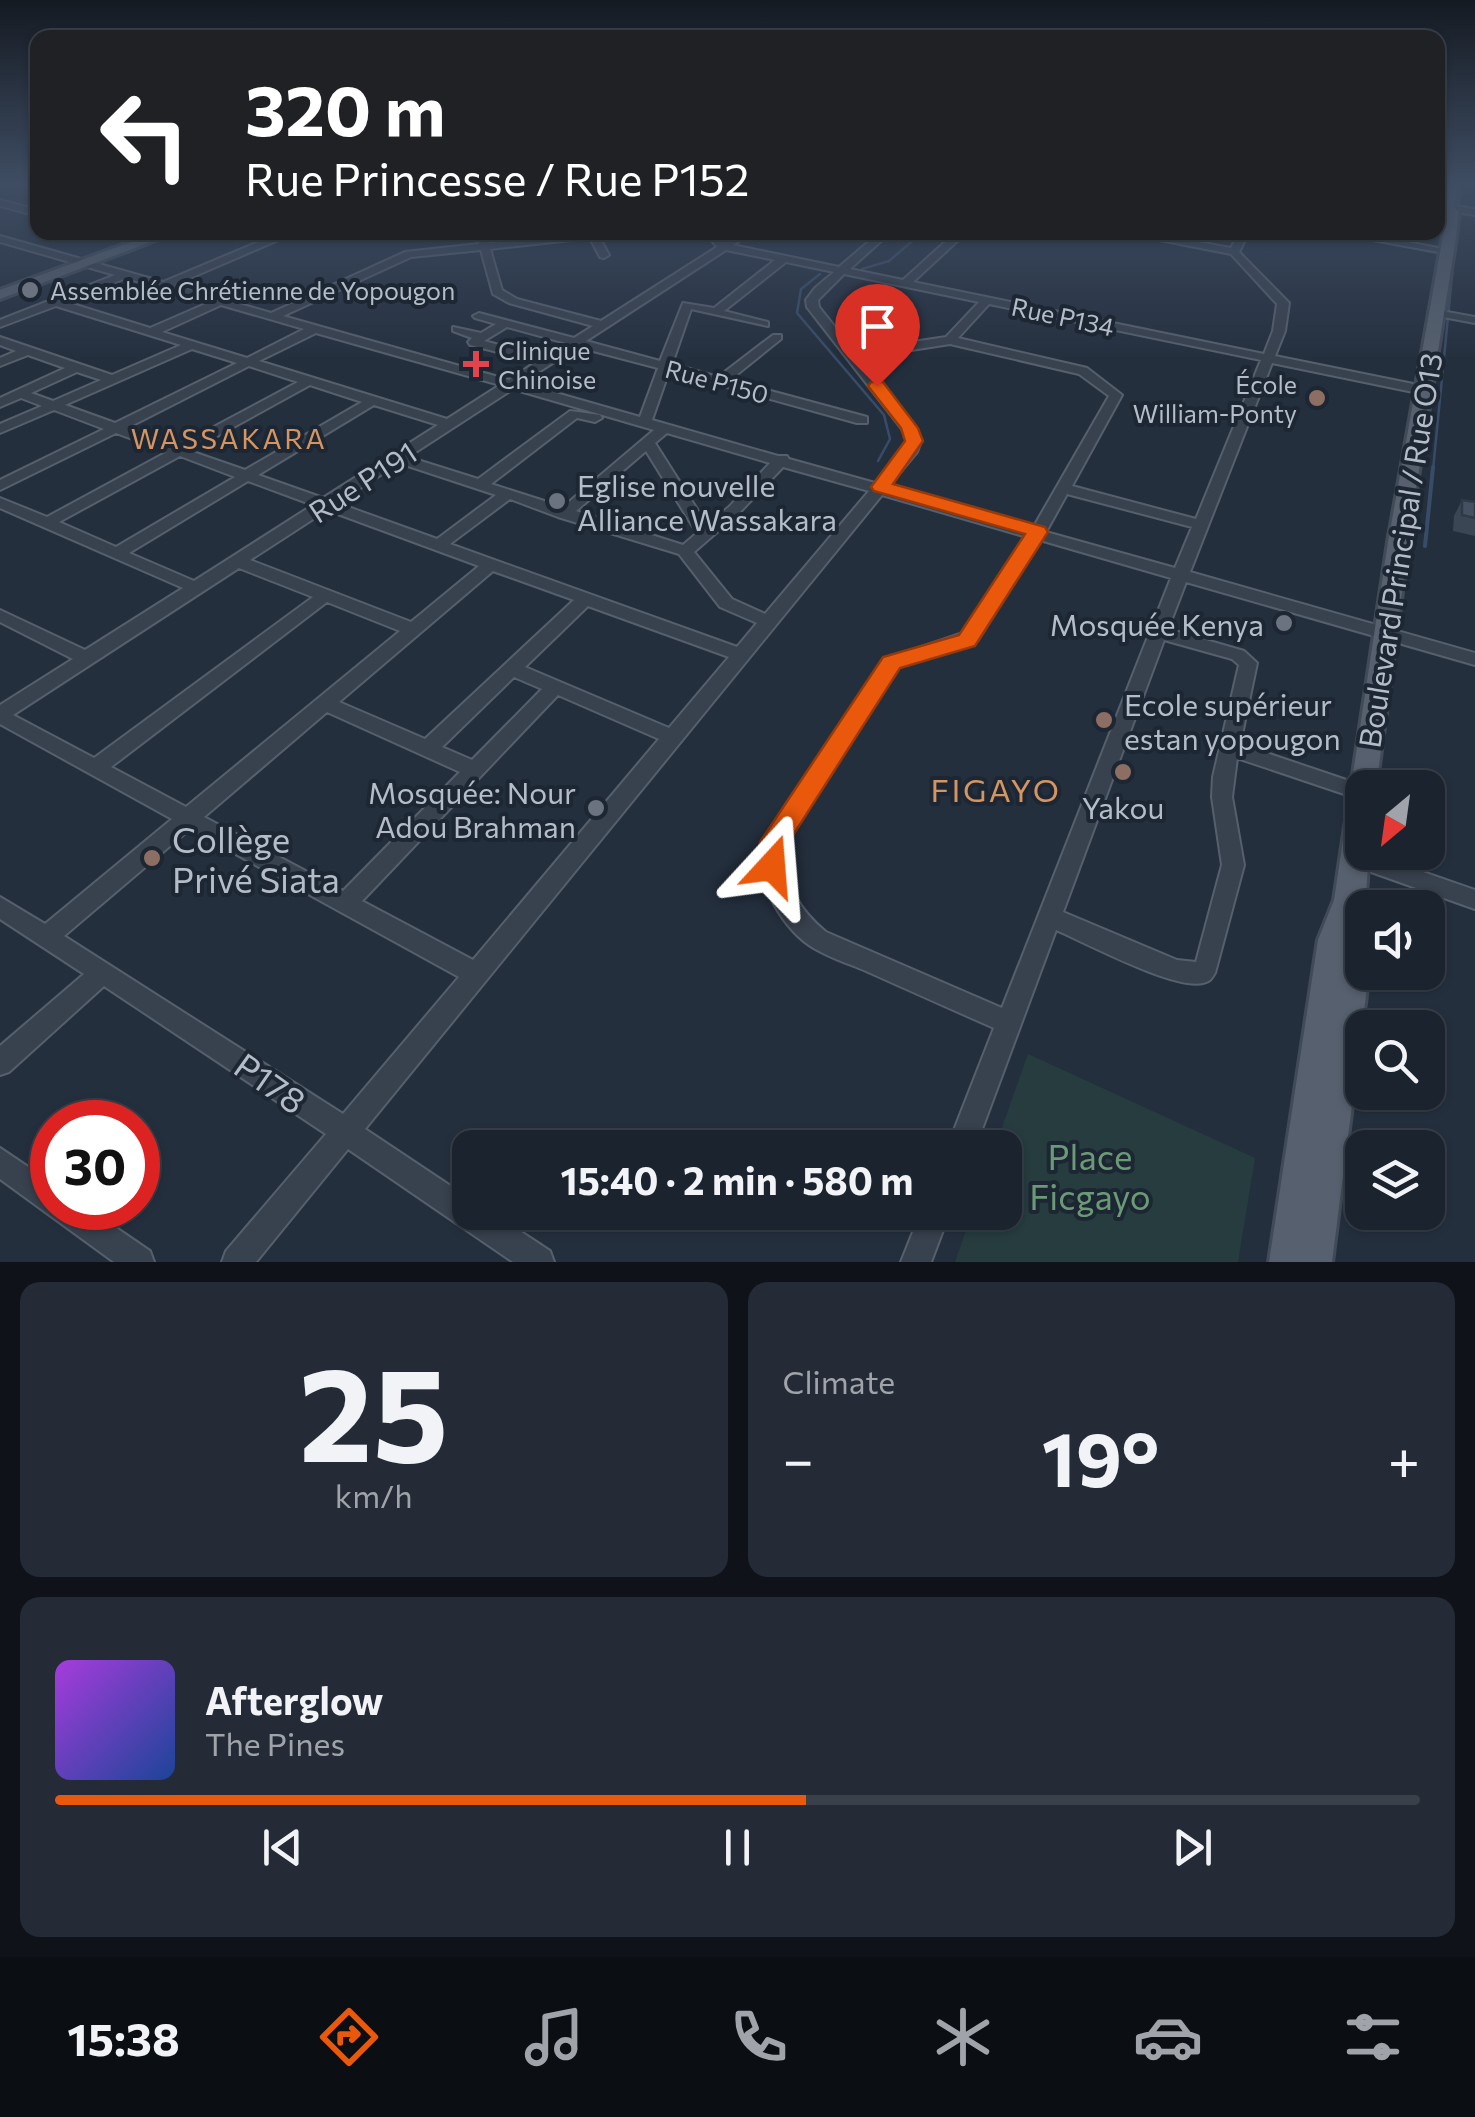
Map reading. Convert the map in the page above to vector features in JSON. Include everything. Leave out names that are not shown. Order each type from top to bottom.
[{"type":"main road","points":[[0,295],[141,243]]},
{"type":"main road","name":"Boulevard Principal / Rue O13","points":[[1436,313],[1432,307],[1439,243]]},
{"type":"main road","name":"Boulevard Principal / Rue O13","points":[[1366,770],[1449,243]]},
{"type":"main road","name":"Boulevard Principal / Rue O13","points":[[1288,1262],[1334,940],[1345,911]]},
{"type":"main road","name":"Boulevard Principal / Rue O13","points":[[1313,1262],[1352,990]]},
{"type":"street","points":[[17,243],[1475,659]]},
{"type":"street","points":[[164,285],[266,243]]},
{"type":"street","points":[[483,243],[497,292],[504,297],[600,324]]},
{"type":"street","points":[[273,316],[405,256],[515,243]]},
{"type":"street","points":[[597,243],[604,256]]},
{"type":"street","points":[[719,243],[722,246]]},
{"type":"street","name":"Rue P191","points":[[0,715],[728,243]]},
{"type":"street","points":[[237,1262],[912,449],[913,434],[813,307],[819,290],[873,243]]},
{"type":"street","points":[[905,284],[950,243]]},
{"type":"street","points":[[968,1130],[1158,632],[1279,331],[1284,306],[1234,252],[1184,243]]},
{"type":"street","points":[[1234,252],[1239,243]]},
{"type":"street","points":[[1401,243],[1438,249]]},
{"type":"street","name":"Rue P134","points":[[722,246],[1423,390]]},
{"type":"street","points":[[717,311],[783,259]]},
{"type":"street","points":[[0,324],[127,274]]},
{"type":"street","points":[[150,332],[222,301]]},
{"type":"street","points":[[950,340],[986,301]]},
{"type":"street","points":[[54,302],[450,424]]},
{"type":"street","points":[[645,421],[687,306],[764,324]]},
{"type":"street","points":[[1436,313],[1475,320]]},
{"type":"street","name":"Rue P150","points":[[480,316],[862,420]]},
{"type":"street","points":[[504,324],[480,337],[476,344],[545,361]]},
{"type":"street","points":[[0,486],[316,328]]},
{"type":"street","points":[[457,329],[480,337]]},
{"type":"street","points":[[720,382],[777,337]]},
{"type":"street","points":[[853,355],[950,340],[1083,371],[1116,395],[1038,532],[967,640],[892,663],[774,842],[771,856],[790,911],[800,926],[818,939],[1010,1024]]},
{"type":"street","points":[[0,341],[113,380]]},
{"type":"street","points":[[0,429],[191,346]]},
{"type":"street","points":[[0,362],[26,351]]},
{"type":"street","points":[[0,403],[77,367]]},
{"type":"street","points":[[46,522],[308,381]]},
{"type":"street","points":[[21,394],[738,654]]},
{"type":"street","points":[[116,554],[372,401]]},
{"type":"street","points":[[480,484],[575,414],[609,422]]},
{"type":"street","points":[[564,514],[666,427]]},
{"type":"street","points":[[648,442],[704,532]]},
{"type":"street","points":[[396,458],[685,552],[726,603],[767,621]]},
{"type":"street","points":[[685,552],[734,510],[782,459]]},
{"type":"street","points":[[1063,488],[1201,525]]},
{"type":"street","points":[[438,546],[507,494]]},
{"type":"street","points":[[0,502],[196,588]]},
{"type":"street","points":[[239,562],[414,630]]},
{"type":"street","points":[[46,936],[192,818],[490,565]]},
{"type":"street","points":[[96,767],[325,596]]},
{"type":"street","points":[[428,748],[584,600]]},
{"type":"street","points":[[0,615],[88,659]]},
{"type":"street","points":[[1050,918],[1176,971],[1201,973],[1206,966],[1233,865],[1233,846],[1222,797],[1248,664],[1238,655],[1158,632]]},
{"type":"street","points":[[512,669],[672,737]]},
{"type":"street","points":[[345,903],[555,688]]},
{"type":"street","points":[[325,703],[475,770]]},
{"type":"street","points":[[0,715],[476,974]]},
{"type":"street","points":[[1230,748],[1345,784]]},
{"type":"street","points":[[1392,870],[1475,900]]},
{"type":"street","name":"P178","points":[[0,907],[539,1262]]},
{"type":"street","points":[[0,1064],[103,972]]},
{"type":"street","points":[[0,1162],[30,1184]]},
{"type":"street","points":[[94,1230],[138,1262]]},
{"type":"street","points":[[916,1262],[929,1230]]},
{"type":"green space","name":"Place Ficgayo","points":[[1028,1054],[1255,1158],[1238,1262],[955,1262],[966,1230],[1022,1230],[1022,1130],[1001,1130]]},
{"type":"building","points":[[1462,500],[1475,502],[1475,518],[1462,515]]},
{"type":"waterway","points":[[862,269],[889,261],[910,243]]},
{"type":"waterway","points":[[1433,470],[1455,243]]},
{"type":"waterway","points":[[820,274],[801,289],[797,313],[884,415],[890,439],[878,461]]},
{"type":"waterway","points":[[1425,546],[1433,467]]},
{"type":"place","name":"Assemblée Chrétienne de Yopougon","points":[[30,290]]},
{"type":"place","name":"Clinique Chinoise","points":[[476,364]]},
{"type":"place","name":"École William-Ponty","points":[[1317,398]]},
{"type":"place","name":"Eglise nouvelle Alliance Wassakara","points":[[557,501]]},
{"type":"place","name":"Mosquée Kenya","points":[[1284,623]]},
{"type":"place","name":"Ecole supérieur estan yopougon","points":[[1104,720]]},
{"type":"place","name":"Yakou","points":[[1123,772]]},
{"type":"place","name":"Mosquée: Nour Adou Brahman","points":[[596,808]]},
{"type":"place","name":"Collège Privé Siata","points":[[152,858]]},
{"type":"district","name":"WASSAKARA","points":[[229,438]]},
{"type":"district","name":"FIGAYO","points":[[996,789]]},
{"type":"route","points":[[772,866],[774,842],[892,663],[972,636],[1038,532],[881,487],[912,449],[914,441],[909,428],[877,386]]}]
